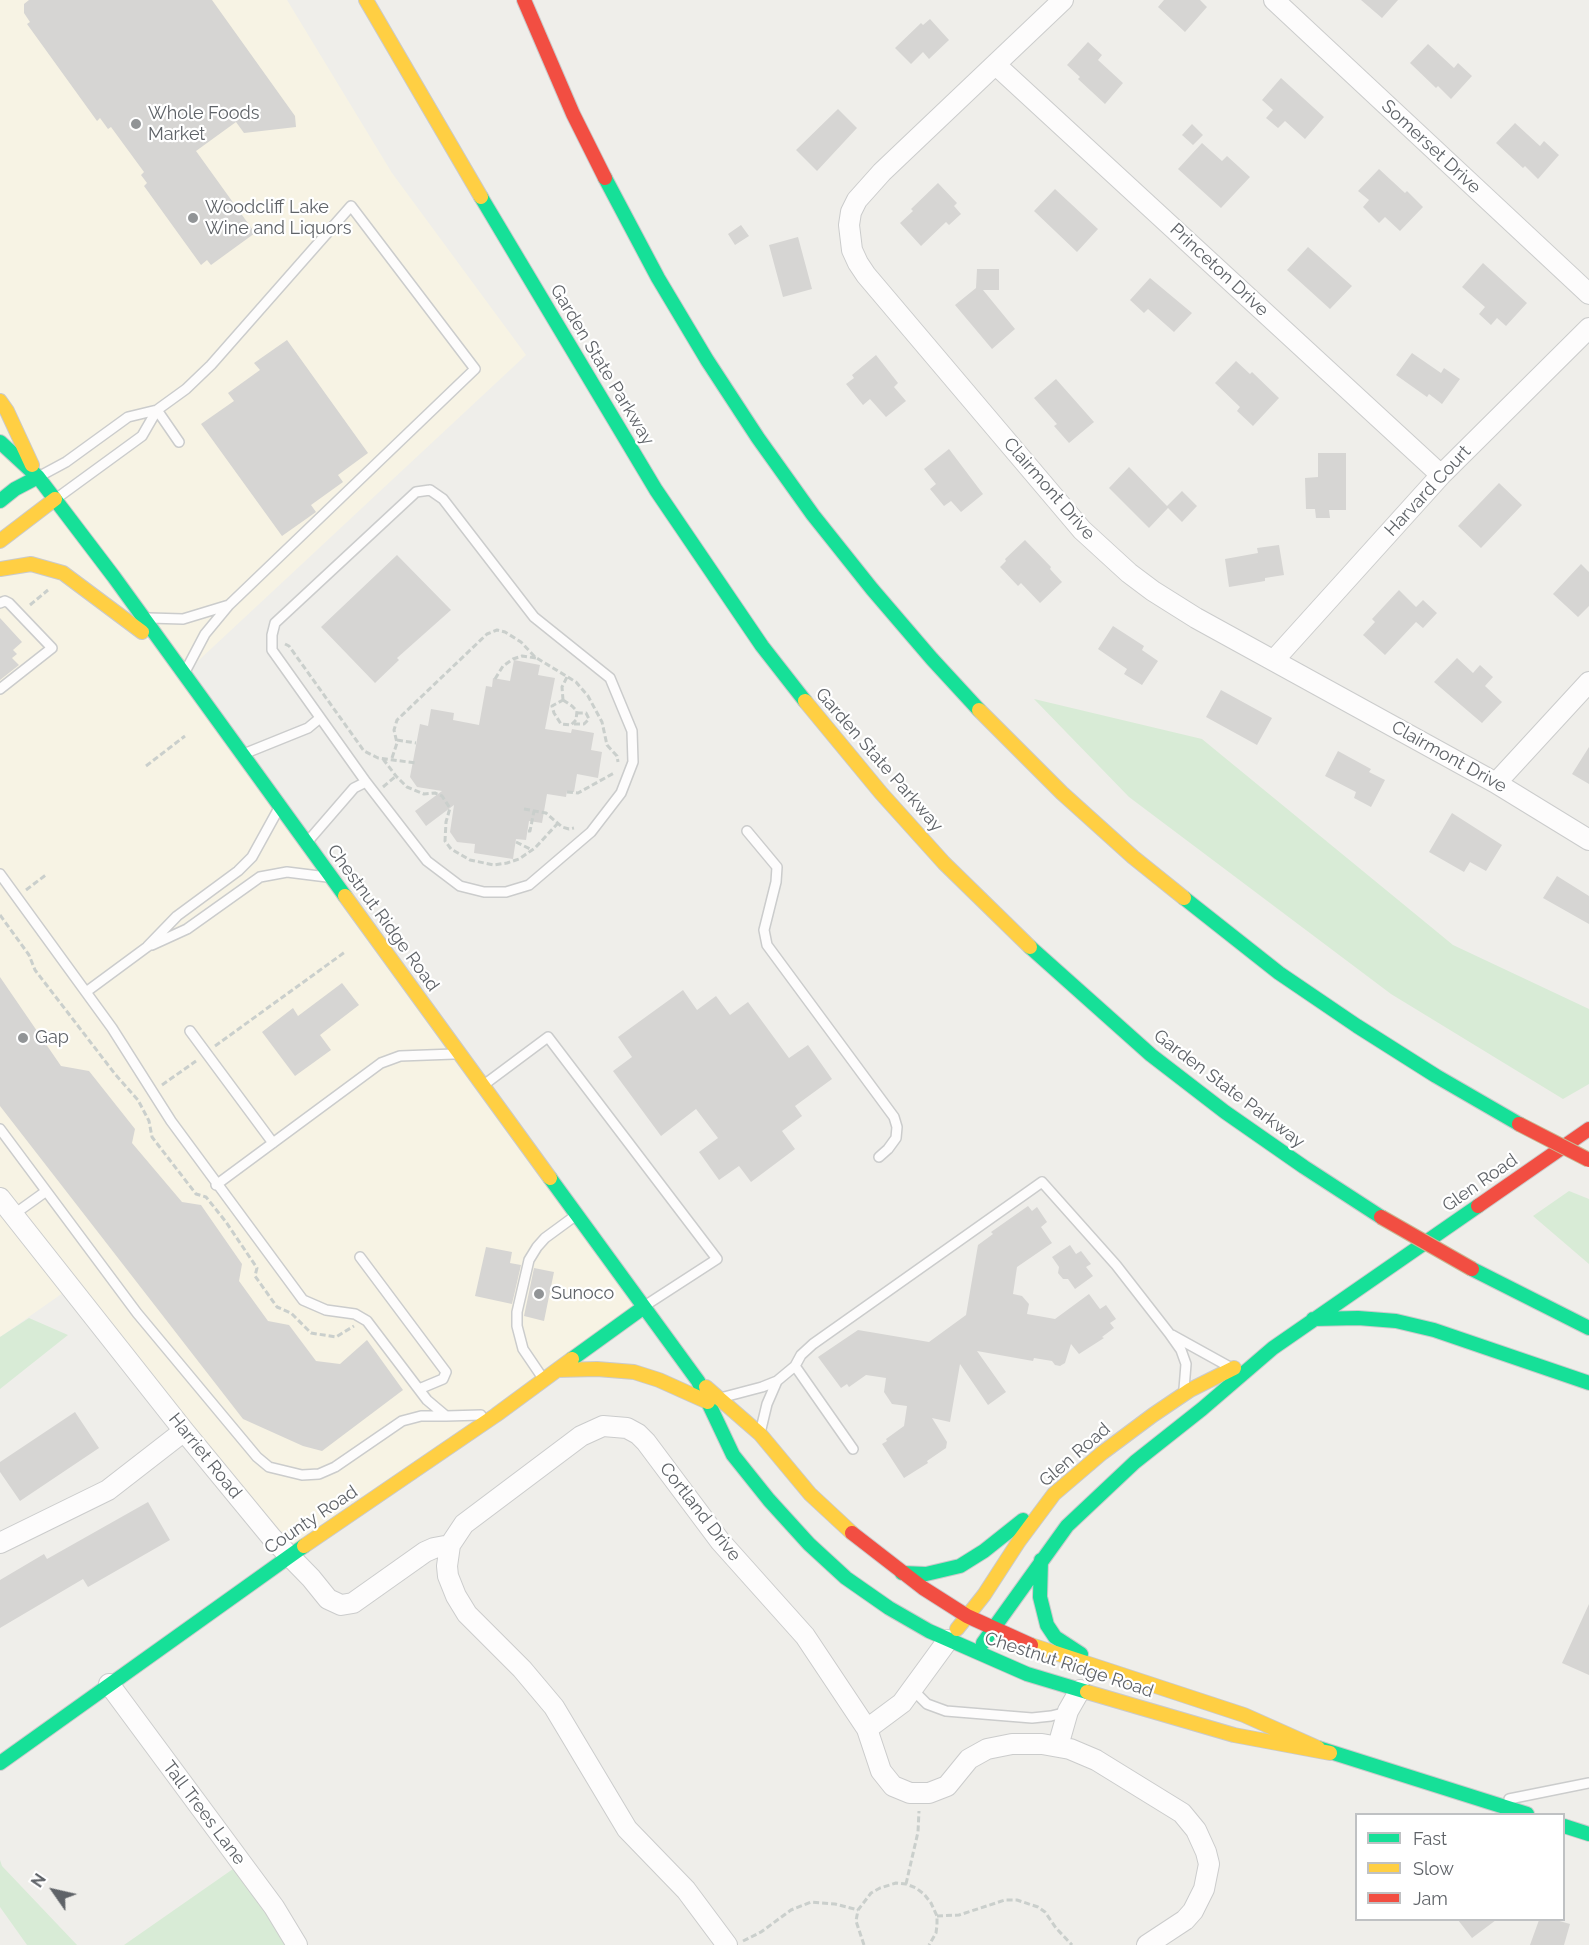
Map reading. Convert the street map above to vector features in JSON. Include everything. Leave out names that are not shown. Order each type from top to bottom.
[{"type":"main road","name":"Garden State Parkway","points":[[366,0],[656,490],[762,646],[820,721],[944,863],[1010,929],[1080,993],[1151,1055],[1225,1112],[1381,1217],[1472,1269],[1589,1328]]},
{"type":"main road","points":[[524,0],[573,114],[614,197],[658,278],[707,360],[758,438],[813,515],[932,659],[996,728],[1062,793],[1133,857],[1279,972],[1357,1026],[1436,1076],[1589,1160]]},
{"type":"main road","name":"Chestnut Ridge Road","points":[[0,401],[38,477]]},
{"type":"main road","name":"Chestnut Ridge Road","points":[[0,442],[38,477],[55,499],[713,1400],[760,1434],[830,1514],[902,1573],[967,1616],[1043,1650],[1244,1715],[1330,1753]]},
{"type":"main road","points":[[0,501],[15,489],[38,477]]},
{"type":"main road","points":[[0,541],[55,499]]},
{"type":"main road","points":[[0,569],[31,564],[63,573],[165,650]]},
{"type":"main road","name":"Glen Road","points":[[975,1654],[1041,1559],[1067,1526],[1109,1485],[1273,1348],[1589,1129]]},
{"type":"main road","name":"County Road","points":[[0,1763],[290,1556],[496,1415],[644,1307]]},
{"type":"main road","points":[[1313,1319],[1358,1318],[1396,1321],[1434,1330],[1589,1383]]},
{"type":"main road","name":"Glen Road","points":[[948,1640],[1054,1494],[1127,1434],[1183,1394],[1273,1348]]},
{"type":"main road","points":[[557,1370],[604,1369],[634,1372],[713,1400]]},
{"type":"main road","name":"Chestnut Ridge Road","points":[[713,1400],[733,1455],[775,1508],[808,1544],[846,1578],[912,1622],[975,1654],[1027,1674],[1234,1735],[1330,1753],[1521,1813]]},
{"type":"main road","points":[[902,1573],[927,1574],[960,1566],[984,1551],[1054,1494]]},
{"type":"main road","points":[[1041,1559],[1041,1605],[1050,1630],[1063,1643],[1113,1673]]},
{"type":"main road","points":[[1565,1827],[1589,1834]]},
{"type":"street","name":"Clairmont Drive","points":[[1063,0],[882,172],[857,200],[849,225],[852,250],[858,263],[873,284],[1060,505],[1105,552],[1153,591],[1496,783],[1589,840]]},
{"type":"street","name":"Somerset Drive","points":[[1274,0],[1589,294]]},
{"type":"street","name":"Princeton Drive","points":[[996,65],[1441,475]]},
{"type":"street","name":"Harvard Court","points":[[1274,660],[1441,475],[1589,328]]},
{"type":"street","points":[[1496,783],[1589,682]]},
{"type":"street","name":"Harriet Road","points":[[0,1198],[184,1431],[272,1538],[328,1599],[340,1605],[352,1604],[425,1552],[450,1545]]},
{"type":"street","name":"Cortland Drive","points":[[450,1545],[471,1516],[588,1431],[610,1425],[633,1430],[646,1442],[720,1541],[805,1636],[867,1729],[874,1746],[877,1763],[887,1779],[901,1791],[918,1795]]},
{"type":"street","points":[[0,1543],[108,1490],[184,1431]]},
{"type":"street","points":[[450,1545],[448,1576],[460,1605],[540,1689],[569,1731],[627,1829],[686,1890],[727,1945]]},
{"type":"street","points":[[867,1729],[902,1703],[948,1640]]},
{"type":"street","name":"Tall Trees Lane","points":[[109,1684],[274,1907],[297,1945]]},
{"type":"street","points":[[1058,1746],[1068,1711],[1080,1690]]},
{"type":"street","points":[[918,1795],[946,1786],[969,1759],[987,1749],[1020,1743],[1058,1746],[1096,1760],[1171,1806],[1190,1821],[1202,1840],[1209,1864],[1200,1900],[1185,1920],[1147,1945]]},
{"type":"lane","points":[[55,499],[142,436],[158,410],[211,365],[351,206],[476,369],[229,605],[205,634],[183,674]]},
{"type":"lane","points":[[38,477],[66,462],[128,417],[158,410]]},
{"type":"lane","points":[[158,410],[179,442]]},
{"type":"lane","points":[[430,490],[443,499],[534,617],[610,678],[632,731],[633,762],[621,793],[591,832],[529,885],[506,892],[484,892],[460,886],[427,861],[320,718],[272,650],[275,623],[416,492],[430,490]]},
{"type":"lane","points":[[0,603],[5,602],[14,608],[52,648],[0,689]]},
{"type":"lane","points":[[142,617],[183,619],[229,605]]},
{"type":"lane","points":[[242,754],[308,728],[320,718]]},
{"type":"lane","points":[[307,842],[354,788],[366,782]]},
{"type":"lane","points":[[86,992],[147,947],[177,916],[238,871],[252,856],[280,806]]},
{"type":"lane","points":[[747,831],[777,867],[776,882],[764,930],[767,945],[894,1117],[897,1127],[896,1138],[879,1157]]},
{"type":"lane","points":[[147,947],[187,929],[260,877],[287,872],[333,878]]},
{"type":"lane","points":[[0,874],[125,1048],[171,1121],[216,1185],[303,1300],[327,1310],[355,1314],[368,1321],[434,1408],[446,1416]]},
{"type":"lane","points":[[190,1031],[273,1143]]},
{"type":"lane","points":[[483,1086],[548,1037],[717,1259],[644,1307]]},
{"type":"lane","points":[[216,1185],[368,1072],[400,1056],[459,1054]]},
{"type":"lane","points":[[0,1129],[137,1313],[250,1449],[269,1467],[302,1475],[319,1474],[335,1467],[402,1421],[422,1416],[496,1415]]},
{"type":"lane","points":[[713,1400],[777,1381],[795,1366],[801,1355],[813,1344],[1042,1182],[1116,1265],[1181,1350],[1186,1364],[1183,1394]]},
{"type":"lane","points":[[13,1215],[45,1192]]},
{"type":"lane","points":[[544,1379],[523,1349],[518,1332],[517,1312],[529,1260],[537,1247],[545,1238],[577,1215]]},
{"type":"lane","points":[[360,1257],[446,1372],[443,1379],[419,1389]]},
{"type":"lane","points":[[1169,1333],[1232,1369]]},
{"type":"lane","points":[[795,1366],[853,1449]]},
{"type":"lane","points":[[760,1434],[767,1404],[777,1381]]},
{"type":"lane","points":[[913,1690],[927,1704],[946,1711],[1032,1718],[1068,1711]]},
{"type":"lane","points":[[1492,1803],[1589,1783]]},
{"type":"path","points":[[392,758],[397,740],[394,730],[396,720],[489,632],[496,630],[521,642],[538,658],[576,682],[594,703],[602,722],[607,744],[618,757],[613,779]]},
{"type":"path","points":[[272,639],[289,646],[364,751],[371,756],[383,759],[392,758],[416,763]]},
{"type":"path","points":[[495,679],[503,666],[515,658],[522,656],[538,658]]},
{"type":"path","points":[[563,700],[562,687],[567,677]]},
{"type":"path","points":[[562,732],[562,725],[551,706],[563,700]]},
{"type":"path","points":[[563,700],[573,706],[578,713]]},
{"type":"path","points":[[562,725],[584,724],[589,721],[586,713],[578,713]]},
{"type":"path","points":[[572,724],[578,713]]},
{"type":"path","points":[[146,766],[185,736]]},
{"type":"path","points":[[397,740],[417,743]]},
{"type":"path","points":[[383,759],[407,787],[424,794],[442,796],[449,805],[445,838],[447,844],[470,860],[494,865],[510,862],[532,850],[558,823]]},
{"type":"path","points":[[567,792],[578,793],[615,772]]},
{"type":"path","points":[[524,809],[546,813],[568,829],[576,826]]},
{"type":"path","points":[[528,831],[530,831],[534,811]]},
{"type":"path","points":[[516,842],[532,850]]},
{"type":"path","points":[[138,1100],[153,1092],[345,952]]},
{"type":"path","points":[[906,1884],[918,1832],[918,1795]]},
{"type":"path","points":[[864,1945],[856,1921],[858,1910],[864,1900],[880,1888],[896,1883],[906,1884],[924,1894],[931,1902],[936,1916],[936,1933],[929,1945]]},
{"type":"path","points":[[936,1916],[959,1915],[1005,1900],[1017,1900],[1038,1907],[1045,1912],[1072,1945]]},
{"type":"path","points":[[727,1945],[752,1937],[791,1910],[811,1902],[835,1904],[858,1910]]},
{"type":"shaded area","points":[[0,0],[287,0],[392,173],[526,355],[183,675],[644,1307],[290,1556],[70,1288],[0,1337]]},
{"type":"green space","points":[[1034,699],[1202,739],[1453,945],[1589,1009],[1589,1084],[1563,1099],[1391,994],[1129,797]]},
{"type":"green space","points":[[1569,1191],[1589,1199],[1589,1264],[1533,1216]]},
{"type":"green space","points":[[29,1318],[68,1335],[0,1389],[0,1337]]},
{"type":"green space","points":[[0,1860],[2,1866],[77,1945],[27,1945],[0,1907]]},
{"type":"green space","points":[[243,1862],[302,1945],[124,1945]]},
{"type":"building","points":[[29,0],[212,0],[295,116],[296,127],[244,133],[236,122],[196,151],[255,233],[211,265],[207,260],[201,265],[144,186],[147,183],[141,175],[144,172],[111,127],[108,129],[100,118],[97,121],[27,24],[30,22],[24,13],[24,4]]},
{"type":"building","points":[[1164,0],[1200,0],[1207,7],[1185,32],[1158,7]]},
{"type":"building","points":[[1361,0],[1398,0],[1382,18]]},
{"type":"building","points":[[930,19],[949,40],[929,59],[923,52],[911,64],[895,48],[921,23],[923,25]]},
{"type":"building","points":[[1088,42],[1102,55],[1098,60],[1123,83],[1105,104],[1078,79],[1080,77],[1067,65]]},
{"type":"building","points":[[1428,44],[1454,68],[1458,63],[1472,76],[1451,99],[1410,63]]},
{"type":"building","points":[[1281,78],[1324,117],[1305,139],[1285,121],[1278,128],[1266,118],[1273,110],[1262,100]]},
{"type":"building","points":[[838,109],[857,128],[817,171],[796,150]]},
{"type":"building","points":[[1515,123],[1540,146],[1544,141],[1559,155],[1538,179],[1496,143]]},
{"type":"building","points":[[1192,124],[1203,135],[1193,145],[1182,135]]},
{"type":"building","points":[[1202,143],[1222,161],[1227,156],[1250,177],[1221,208],[1178,169]]},
{"type":"building","points":[[1379,169],[1423,207],[1400,231],[1385,217],[1379,223],[1363,207],[1369,200],[1358,191]]},
{"type":"building","points":[[938,183],[957,203],[954,206],[961,214],[949,225],[946,222],[921,246],[900,223]]},
{"type":"building","points":[[1055,189],[1098,229],[1077,252],[1034,211]]},
{"type":"building","points":[[741,225],[749,236],[735,245],[728,234]]},
{"type":"building","points":[[798,237],[812,289],[783,297],[769,245]]},
{"type":"building","points":[[1308,247],[1352,286],[1330,309],[1287,270]]},
{"type":"building","points":[[1483,263],[1527,303],[1506,326],[1497,318],[1491,325],[1479,314],[1485,307],[1462,287]]},
{"type":"building","points":[[977,269],[999,269],[999,290],[983,290],[1015,329],[992,349],[955,305],[976,288]]},
{"type":"building","points":[[1150,278],[1192,313],[1174,332],[1148,309],[1144,313],[1130,300]]},
{"type":"building","points":[[287,340],[368,453],[338,475],[343,482],[311,505],[316,512],[282,536],[201,424],[234,401],[228,393],[260,370],[254,363]]},
{"type":"building","points":[[1412,353],[1441,373],[1444,368],[1460,379],[1442,404],[1429,394],[1427,397],[1396,375]]},
{"type":"building","points":[[876,355],[898,383],[894,387],[906,401],[886,417],[870,399],[863,405],[846,384],[854,378],[852,375]]},
{"type":"building","points":[[1236,361],[1250,374],[1252,372],[1279,398],[1253,426],[1237,411],[1240,407],[1215,383]]},
{"type":"building","points":[[1056,379],[1094,422],[1069,443],[1054,426],[1057,424],[1034,398]]},
{"type":"building","points":[[949,449],[983,494],[961,512],[951,501],[944,506],[930,489],[936,484],[924,469]]},
{"type":"building","points":[[1318,453],[1346,453],[1346,510],[1329,510],[1330,518],[1316,518],[1315,509],[1306,509],[1305,478],[1318,477]]},
{"type":"building","points":[[1129,467],[1167,506],[1182,491],[1197,506],[1182,522],[1168,508],[1149,528],[1109,488]]},
{"type":"building","points":[[1499,483],[1522,505],[1481,548],[1458,526]]},
{"type":"building","points":[[1025,540],[1062,582],[1040,603],[1021,583],[1018,586],[1000,567]]},
{"type":"building","points":[[1279,545],[1284,575],[1265,578],[1265,581],[1229,587],[1225,559],[1258,553],[1257,548]]},
{"type":"building","points":[[397,555],[451,610],[397,658],[399,660],[375,683],[321,627]]},
{"type":"building","points":[[1581,564],[1589,572],[1589,606],[1578,617],[1553,594]]},
{"type":"building","points":[[1399,590],[1416,607],[1423,600],[1437,613],[1423,628],[1416,622],[1385,655],[1363,635],[1375,622],[1372,619]]},
{"type":"building","points":[[0,618],[22,642],[13,650],[17,654],[12,658],[19,665],[0,680]]},
{"type":"building","points":[[1113,626],[1144,646],[1142,650],[1158,661],[1142,685],[1124,674],[1127,669],[1098,649]]},
{"type":"building","points":[[1457,658],[1473,673],[1480,665],[1493,677],[1485,686],[1502,702],[1482,723],[1434,682]]},
{"type":"building","points":[[514,660],[540,665],[538,675],[555,678],[545,729],[571,733],[572,729],[594,733],[591,750],[602,752],[598,778],[577,774],[574,792],[567,791],[566,797],[547,794],[542,823],[529,821],[526,840],[516,839],[513,859],[474,853],[475,844],[457,842],[450,832],[454,805],[426,826],[415,811],[442,791],[417,787],[410,777],[420,724],[428,726],[431,709],[454,713],[453,720],[479,725],[486,686],[492,687],[493,678],[510,681]]},
{"type":"building","points":[[1221,690],[1272,718],[1257,745],[1206,717]]},
{"type":"building","points":[[1589,747],[1589,784],[1572,774]]},
{"type":"building","points":[[1338,751],[1371,769],[1369,772],[1385,780],[1371,807],[1354,798],[1356,792],[1325,776]]},
{"type":"building","points":[[1452,813],[1502,845],[1486,871],[1470,862],[1464,872],[1429,852]]},
{"type":"building","points":[[1557,876],[1589,896],[1589,924],[1543,898]]},
{"type":"building","points":[[0,977],[61,1066],[89,1071],[135,1129],[132,1143],[182,1202],[201,1205],[242,1264],[239,1281],[268,1321],[289,1325],[316,1361],[340,1364],[367,1340],[403,1390],[322,1451],[303,1446],[243,1419],[0,1106]]},
{"type":"building","points":[[342,983],[359,1005],[320,1035],[331,1050],[295,1076],[262,1032],[293,1008],[298,1016]]},
{"type":"building","points":[[683,990],[697,1010],[716,996],[730,1015],[748,1002],[789,1058],[808,1045],[832,1079],[795,1106],[802,1116],[782,1131],[795,1149],[751,1182],[739,1166],[719,1180],[699,1152],[718,1138],[696,1109],[661,1136],[613,1071],[632,1057],[618,1037]]},
{"type":"building","points":[[1028,1206],[1032,1211],[1037,1207],[1047,1222],[1041,1227],[1052,1243],[1017,1267],[1013,1294],[1022,1296],[1029,1304],[1027,1314],[1055,1319],[1089,1294],[1100,1309],[1106,1305],[1116,1319],[1110,1323],[1114,1328],[1102,1337],[1104,1338],[1079,1354],[1071,1344],[1065,1363],[1060,1366],[1055,1365],[1052,1361],[1034,1358],[1033,1361],[977,1351],[1006,1392],[988,1405],[960,1364],[950,1422],[932,1418],[947,1442],[946,1448],[904,1478],[882,1444],[904,1426],[907,1406],[892,1404],[884,1392],[886,1378],[866,1375],[849,1387],[847,1384],[841,1388],[818,1357],[858,1330],[929,1342],[966,1315],[978,1245],[993,1234],[991,1232]]},
{"type":"building","points":[[1070,1245],[1076,1254],[1081,1251],[1091,1264],[1086,1267],[1093,1276],[1075,1289],[1068,1279],[1063,1279],[1058,1273],[1059,1267],[1052,1257]]},
{"type":"building","points":[[486,1247],[512,1252],[510,1263],[521,1265],[512,1304],[475,1296]]},
{"type":"building","name":"Sunoco","points":[[534,1268],[554,1272],[544,1321],[524,1316]]},
{"type":"building","points":[[75,1412],[99,1448],[20,1501],[0,1472],[0,1462]]},
{"type":"building","points":[[148,1502],[170,1540],[88,1587],[83,1579],[0,1628],[0,1580],[44,1554],[47,1559]]},
{"type":"building","points":[[1589,1604],[1589,1675],[1562,1663]]},
{"type":"building","points":[[1459,1921],[1495,1921],[1472,1938]]},
{"type":"building","points":[[1539,1921],[1560,1921],[1570,1924],[1564,1945],[1530,1945]]},
{"type":"traffic: fast","points":[[605,178],[658,278],[707,360],[758,438],[813,515],[872,589],[979,710]]},
{"type":"traffic: fast","points":[[481,197],[656,490],[762,646],[805,701]]},
{"type":"traffic: fast","points":[[0,442],[38,477],[114,577],[345,896]]},
{"type":"traffic: fast","points":[[0,501],[15,489],[38,477]]},
{"type":"traffic: fast","points":[[1184,898],[1279,973],[1357,1026],[1436,1076],[1519,1124]]},
{"type":"traffic: fast","points":[[1030,947],[1151,1055],[1225,1112],[1381,1217]]},
{"type":"traffic: fast","points":[[550,1178],[698,1381],[733,1455],[769,1500],[809,1544],[846,1578],[889,1608],[929,1631],[1027,1674],[1087,1692]]},
{"type":"traffic: fast","points":[[983,1643],[1067,1526],[1135,1462],[1202,1409],[1273,1348],[1478,1206]]},
{"type":"traffic: fast","points":[[1472,1269],[1589,1328]]},
{"type":"traffic: fast","points":[[572,1359],[644,1307]]},
{"type":"traffic: fast","points":[[1313,1319],[1358,1318],[1396,1321],[1434,1330],[1589,1383]]},
{"type":"traffic: fast","points":[[902,1573],[926,1574],[960,1566],[984,1551],[1023,1520]]},
{"type":"traffic: fast","points":[[0,1763],[304,1546]]},
{"type":"traffic: fast","points":[[1041,1560],[1040,1597],[1047,1625],[1055,1637],[1081,1654]]},
{"type":"traffic: fast","points":[[1318,1748],[1524,1813]]},
{"type":"traffic: fast","points":[[1565,1826],[1589,1834]]},
{"type":"traffic: slow","points":[[366,0],[481,197]]},
{"type":"traffic: slow","points":[[0,401],[32,465]]},
{"type":"traffic: slow","points":[[0,541],[55,499]]},
{"type":"traffic: slow","points":[[0,569],[31,564],[63,573],[142,632]]},
{"type":"traffic: slow","points":[[805,701],[881,793],[944,863],[1030,947]]},
{"type":"traffic: slow","points":[[979,710],[1062,793],[1133,857],[1184,898]]},
{"type":"traffic: slow","points":[[345,896],[550,1178]]},
{"type":"traffic: slow","points":[[304,1546],[496,1415],[572,1359]]},
{"type":"traffic: slow","points":[[957,1629],[984,1595],[1019,1541],[1054,1494],[1102,1453],[1153,1415],[1190,1390],[1234,1368]]},
{"type":"traffic: slow","points":[[557,1370],[597,1369],[634,1372],[659,1380],[708,1402]]},
{"type":"traffic: slow","points":[[706,1387],[760,1434],[810,1494],[852,1533]]},
{"type":"traffic: slow","points":[[1031,1645],[1244,1715],[1318,1748]]},
{"type":"traffic: slow","points":[[1087,1692],[1234,1735],[1330,1753]]},
{"type":"traffic: jam","points":[[524,0],[573,114],[605,178]]},
{"type":"traffic: jam","points":[[1519,1124],[1589,1160]]},
{"type":"traffic: jam","points":[[1478,1206],[1589,1129]]},
{"type":"traffic: jam","points":[[1381,1217],[1472,1269]]},
{"type":"traffic: jam","points":[[852,1533],[923,1588],[967,1616],[1031,1645]]},
{"type":"place","name":"Whole Foods Market","points":[[136,124]]},
{"type":"place","name":"Woodcliff Lake Wine and Liquors","points":[[193,218]]},
{"type":"place","name":"Gap","points":[[23,1038]]},
{"type":"place","name":"Sunoco","points":[[539,1294]]}]
